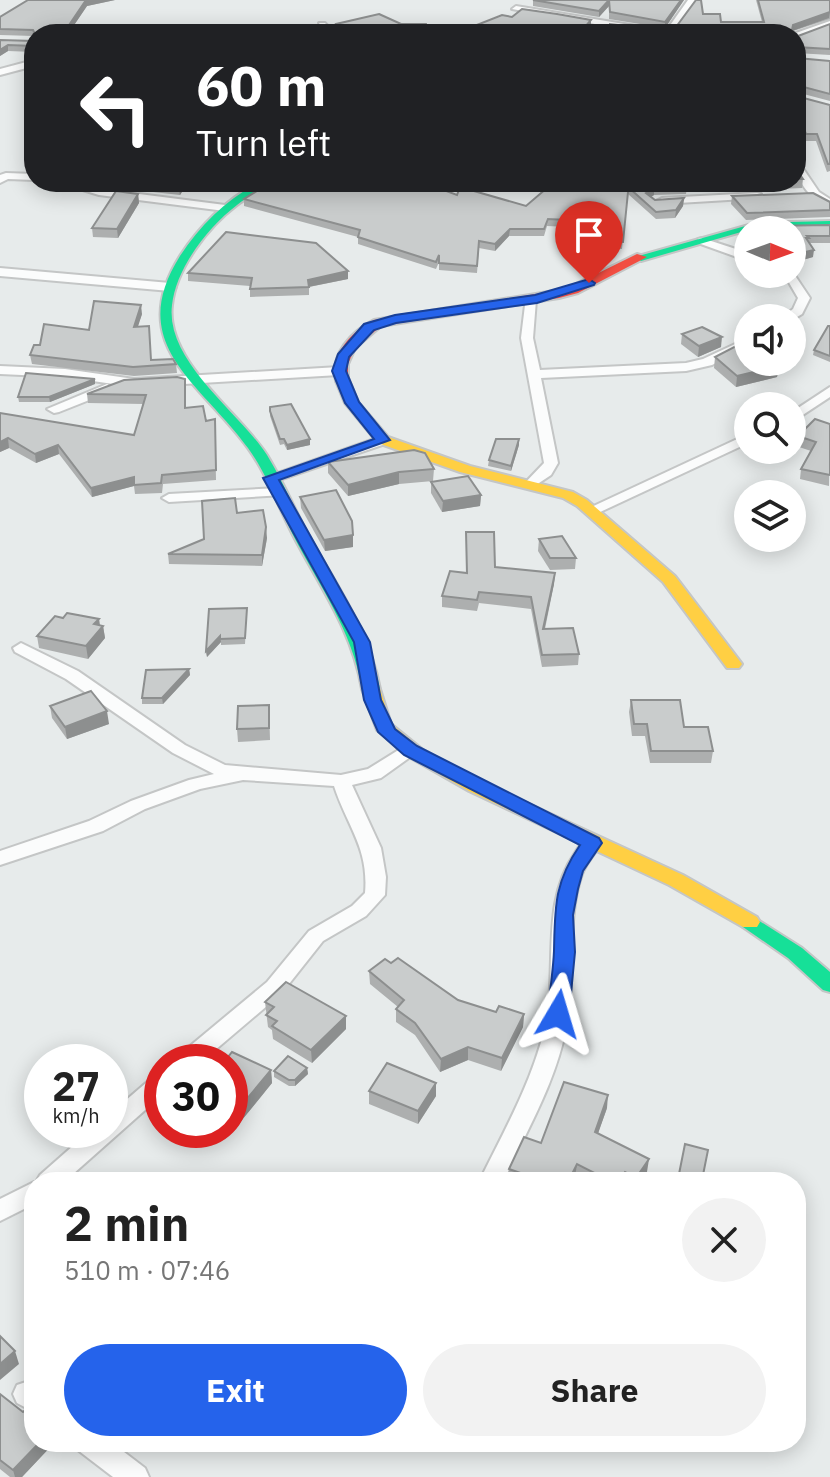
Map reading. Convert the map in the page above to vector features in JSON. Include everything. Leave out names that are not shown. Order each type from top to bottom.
[{"type":"street","points":[[502,15],[528,0]]},
{"type":"street","points":[[675,24],[692,0]]},
{"type":"street","points":[[516,9],[615,24]]},
{"type":"street","points":[[806,32],[830,24]]},
{"type":"street","points":[[0,72],[24,66]]},
{"type":"street","points":[[0,180],[6,176],[24,177]]},
{"type":"street","points":[[806,181],[815,194],[830,204]]},
{"type":"street","points":[[99,192],[225,208]]},
{"type":"street","points":[[251,192],[225,208],[187,254],[170,287],[165,315],[179,354],[260,456],[362,642],[379,720],[387,732],[411,750],[592,843],[736,912],[777,938],[830,984]]},
{"type":"street","points":[[801,194],[815,194]]},
{"type":"street","points":[[654,201],[773,196]]},
{"type":"street","points":[[733,664],[669,579],[593,510],[568,495],[445,462],[383,440],[352,403],[339,371],[343,356],[369,327],[378,323],[530,300],[574,290],[640,257],[756,226],[830,224]]},
{"type":"street","points":[[702,241],[734,252]]},
{"type":"street","points":[[0,272],[170,287]]},
{"type":"street","points":[[530,300],[527,338],[551,463],[546,472],[530,485]]},
{"type":"street","points":[[533,374],[686,367],[707,362],[734,349]]},
{"type":"street","points":[[0,370],[65,373],[120,382],[339,371]]},
{"type":"street","points":[[54,409],[120,382]]},
{"type":"street","points":[[806,408],[830,391]]},
{"type":"street","points":[[169,498],[275,485],[383,440]]},
{"type":"street","points":[[593,510],[734,445]]},
{"type":"street","points":[[21,648],[72,675],[179,749],[220,770],[341,781],[374,774],[411,750]]},
{"type":"street","points":[[0,858],[96,826],[138,805],[196,784],[243,774]]},
{"type":"street","points":[[207,1044],[274,988],[316,936],[359,911],[375,895],[374,848],[346,799],[341,781]]},
{"type":"street","points":[[496,1172],[540,1078],[555,1031],[561,997],[566,902],[573,870],[592,843]]},
{"type":"street","points":[[128,1111],[144,1097]]},
{"type":"street","points":[[59,1172],[86,1148]]},
{"type":"street","points":[[0,1211],[24,1198]]},
{"type":"street","points":[[102,1452],[135,1477]]},
{"type":"building","points":[[28,0],[86,0],[70,24],[24,24],[24,30],[0,29],[0,17]]},
{"type":"building","points":[[533,0],[609,0],[599,11]]},
{"type":"building","points":[[609,0],[681,0],[665,22],[610,12]]},
{"type":"building","points":[[696,0],[701,0],[703,14],[720,14],[721,22],[764,22],[758,0],[830,0],[830,12],[796,24],[678,24]]},
{"type":"building","points":[[522,9],[591,20],[588,24],[479,24],[502,15],[512,17]]},
{"type":"building","points":[[379,14],[401,24],[336,24]]},
{"type":"building","points":[[830,24],[830,49],[806,48],[806,33]]},
{"type":"building","points":[[0,40],[24,41],[24,46],[8,45],[0,50]]},
{"type":"building","points":[[806,59],[830,61],[830,94],[806,88]]},
{"type":"building","points":[[806,99],[830,105],[830,164],[817,134],[806,134]]},
{"type":"building","points":[[115,192],[138,194],[117,229],[92,228]]},
{"type":"building","points":[[255,192],[449,192],[457,195],[458,192],[477,192],[526,206],[542,192],[628,192],[623,242],[589,239],[588,221],[548,219],[544,229],[510,229],[495,244],[479,241],[477,266],[439,263],[439,255],[436,262],[358,237],[360,230],[244,199]]},
{"type":"building","points":[[634,192],[648,192],[655,200],[684,198],[676,210],[656,212]]},
{"type":"building","points":[[813,193],[830,202],[830,210],[747,213],[732,196]]},
{"type":"building","points":[[806,225],[830,225],[830,236],[806,238]]},
{"type":"building","points":[[226,232],[316,243],[348,271],[308,280],[309,287],[250,289],[252,278],[188,273]]},
{"type":"building","points":[[806,238],[814,250],[806,252]]},
{"type":"building","points":[[94,301],[141,305],[134,327],[149,326],[151,360],[173,359],[176,364],[133,367],[30,355],[34,345],[40,345],[44,324],[89,330]]},
{"type":"building","points":[[830,326],[830,356],[814,350]]},
{"type":"building","points":[[702,327],[722,337],[699,346],[682,334]]},
{"type":"building","points":[[734,347],[734,373],[715,357]]},
{"type":"building","points":[[26,373],[95,379],[49,397],[18,397]]},
{"type":"building","points":[[185,379],[185,408],[203,406],[206,421],[215,419],[216,470],[162,475],[161,483],[134,485],[134,477],[91,488],[58,445],[35,454],[8,438],[0,442],[0,413],[134,435],[146,395],[87,394],[124,380]]},
{"type":"building","points":[[291,404],[310,439],[287,445],[284,439],[280,439],[270,407]]},
{"type":"building","points":[[815,419],[830,424],[830,475],[801,469],[816,442],[806,439],[806,428]]},
{"type":"building","points":[[496,439],[519,439],[511,466],[489,460]]},
{"type":"building","points":[[414,450],[425,453],[434,469],[399,472],[348,485],[328,462]]},
{"type":"building","points":[[468,476],[481,495],[443,501],[431,482]]},
{"type":"building","points":[[336,490],[352,521],[353,535],[324,540],[300,497]]},
{"type":"building","points":[[235,498],[237,513],[263,510],[266,527],[262,555],[168,554],[204,539],[202,501]]},
{"type":"building","points":[[466,532],[494,532],[495,567],[555,573],[543,629],[573,628],[579,654],[542,655],[531,597],[479,592],[477,600],[442,596],[450,571],[467,573]]},
{"type":"building","points":[[562,536],[576,558],[550,558],[539,539]]},
{"type":"building","points":[[247,608],[245,638],[220,639],[220,636],[206,651],[209,609]]},
{"type":"building","points":[[67,613],[99,619],[94,624],[103,626],[86,646],[37,636],[55,616],[63,618]]},
{"type":"building","points":[[189,669],[162,698],[142,698],[146,670]]},
{"type":"building","points":[[91,691],[107,711],[65,727],[50,706]]},
{"type":"building","points":[[631,700],[680,700],[684,727],[708,727],[713,751],[651,751],[647,724],[634,724]]},
{"type":"building","points":[[269,705],[269,728],[237,729],[238,706]]},
{"type":"building","points":[[398,958],[458,1000],[496,1012],[499,1006],[524,1014],[502,1058],[468,1047],[441,1059],[415,1023],[396,1009],[404,1000],[369,971],[385,959],[391,963]]},
{"type":"building","points":[[286,982],[346,1016],[311,1050],[272,1026],[277,1021],[266,1015],[274,1007],[265,1002]]},
{"type":"building","points":[[288,1056],[307,1068],[295,1080],[274,1071]]},
{"type":"building","points":[[248,1059],[271,1070],[248,1098]]},
{"type":"building","points":[[387,1063],[436,1083],[418,1111],[369,1091]]},
{"type":"building","points":[[564,1082],[608,1095],[595,1132],[649,1159],[640,1172],[593,1172],[577,1164],[573,1172],[518,1172],[509,1169],[524,1137],[541,1143]]},
{"type":"building","points":[[685,1144],[708,1150],[704,1172],[679,1172]]},
{"type":"building","points":[[0,1336],[15,1351],[0,1364]]},
{"type":"building","points":[[0,1394],[24,1411],[24,1452],[30,1452],[13,1470],[0,1460]]},
{"type":"traffic: fast","points":[[249,192],[209,225],[178,271],[166,302],[169,335],[188,369],[241,430],[267,467],[301,536],[353,627],[367,666],[371,689]]},
{"type":"traffic: fast","points":[[641,257],[756,226],[830,224]]},
{"type":"traffic: fast","points":[[750,922],[795,953],[830,984]]},
{"type":"traffic: slow","points":[[343,381],[352,403],[383,440],[465,469],[568,495],[582,503],[669,579],[733,664]]},
{"type":"traffic: slow","points":[[371,689],[383,726],[417,754],[476,787],[676,880],[750,922]]},
{"type":"traffic: jam","points":[[343,381],[341,373],[345,355],[363,333],[378,323],[555,295],[574,290],[641,257]]},
{"type":"route","points":[[558,1014],[564,952],[563,915],[568,889],[573,870],[592,843],[411,750],[387,732],[372,700],[367,656],[362,642],[271,478],[383,440],[352,403],[339,371],[343,356],[369,327],[395,319],[537,299],[589,283]]}]
